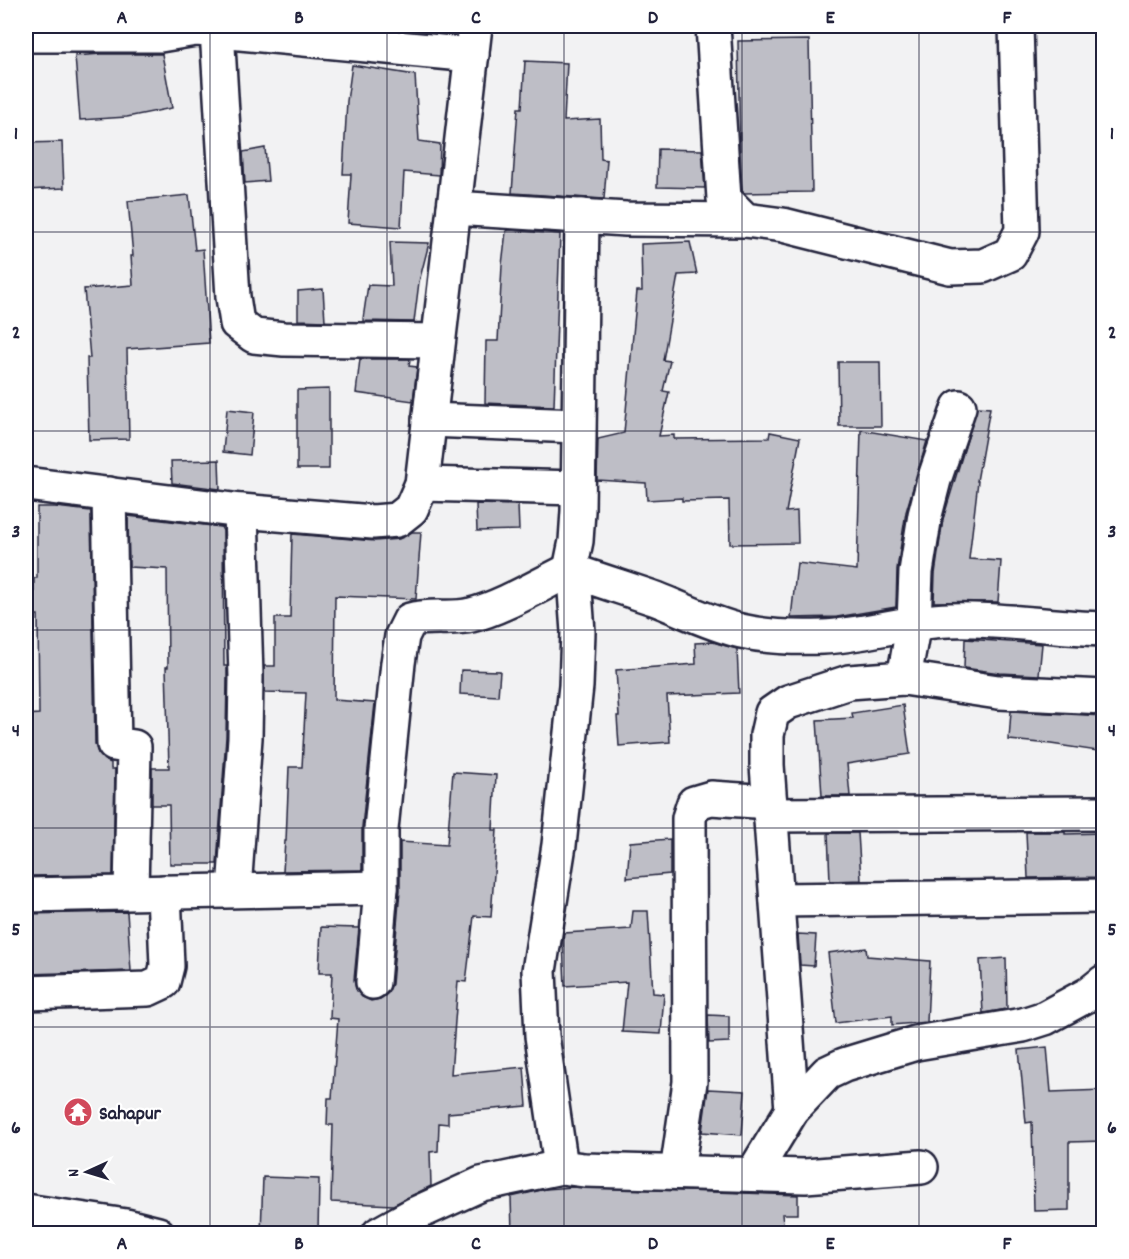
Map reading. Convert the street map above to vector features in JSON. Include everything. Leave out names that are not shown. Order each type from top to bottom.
[{"type":"street","points":[[713,26],[724,198],[745,220]]},
{"type":"street","points":[[454,208],[582,216],[745,220],[783,225],[950,267],[983,266],[1010,254],[1022,231],[1016,26]]},
{"type":"street","points":[[26,34],[160,35],[208,28],[474,40],[422,484],[411,509],[397,520],[373,522],[241,511],[26,484]]},
{"type":"street","points":[[208,28],[237,323],[254,336],[284,339],[438,341]]},
{"type":"street","points":[[561,1167],[542,1036],[539,971],[559,845],[576,686],[578,632],[575,591],[570,570],[576,541],[578,488],[582,216]]},
{"type":"street","points":[[904,678],[914,622],[916,572],[925,515],[934,480],[959,407]]},
{"type":"street","points":[[429,420],[578,426]]},
{"type":"street","points":[[422,484],[578,488]]},
{"type":"street","points":[[109,494],[114,744],[134,747],[131,892]]},
{"type":"street","points":[[234,890],[245,738],[246,677],[241,511]]},
{"type":"street","points":[[373,982],[381,888],[381,829],[398,663],[402,636],[410,620],[423,616],[469,616],[570,570],[742,631],[823,637],[914,622],[989,620],[1104,629]]},
{"type":"street","points":[[792,1110],[766,735],[772,713],[788,702],[849,682],[877,678],[904,678],[998,692],[1104,697]]},
{"type":"street","points":[[677,1172],[690,1082],[689,818],[694,803],[711,798],[770,808],[1104,813]]},
{"type":"street","points":[[26,895],[381,888]]},
{"type":"street","points":[[26,993],[148,989],[162,982],[167,966],[164,892]]},
{"type":"street","points":[[777,900],[1104,896]]},
{"type":"street","points":[[753,1174],[792,1110],[827,1073],[844,1065],[916,1043],[1023,1025],[1045,1018],[1089,994],[1104,982]]},
{"type":"street","points":[[379,1233],[481,1184],[561,1167],[584,1170],[805,1176],[921,1167]]},
{"type":"street","points":[[26,1211],[158,1233]]},
{"type":"building","points":[[809,40],[812,192],[744,193],[742,191],[740,151],[738,41]]},
{"type":"building","points":[[162,54],[172,108],[127,117],[80,120],[75,56]]},
{"type":"building","points":[[525,61],[567,63],[564,121],[600,119],[601,159],[607,160],[604,199],[512,193],[518,108],[522,108]]},
{"type":"building","points":[[352,65],[415,75],[419,141],[440,144],[439,175],[404,172],[401,227],[348,223],[351,174],[343,174],[347,101]]},
{"type":"building","points":[[62,142],[64,188],[26,190],[26,143]]},
{"type":"building","points":[[265,148],[268,181],[245,183],[243,152]]},
{"type":"building","points":[[658,149],[702,150],[705,188],[657,187]]},
{"type":"building","points":[[189,195],[195,250],[203,249],[209,343],[127,349],[129,439],[89,440],[87,358],[90,358],[84,289],[133,285],[128,201]]},
{"type":"building","points":[[506,231],[560,234],[554,406],[485,403],[486,341],[498,341],[502,265]]},
{"type":"building","points":[[390,242],[429,243],[419,282],[414,322],[364,321],[363,319],[368,285],[392,286]]},
{"type":"building","points":[[690,242],[697,274],[678,275],[663,360],[670,361],[663,391],[669,392],[659,436],[674,435],[674,439],[769,438],[770,432],[800,438],[786,512],[797,511],[798,543],[730,544],[729,500],[682,501],[682,498],[647,500],[646,483],[597,480],[598,439],[624,433],[637,291],[642,291],[641,244]]},
{"type":"building","points":[[323,289],[325,321],[298,320],[298,291]]},
{"type":"building","points":[[360,359],[410,359],[409,366],[417,367],[413,401],[356,393]]},
{"type":"building","points":[[838,362],[880,362],[881,426],[839,426]]},
{"type":"building","points":[[329,389],[329,469],[297,469],[297,390]]},
{"type":"building","points":[[977,407],[990,408],[977,481],[969,559],[1001,561],[998,602],[934,602],[935,574],[943,519]]},
{"type":"building","points":[[227,409],[254,412],[250,455],[223,452]]},
{"type":"building","points":[[861,430],[927,441],[906,512],[897,569],[896,607],[837,617],[791,618],[797,563],[857,570]]},
{"type":"building","points":[[219,460],[220,489],[172,483],[171,461]]},
{"type":"building","points":[[476,504],[518,505],[519,530],[477,531]]},
{"type":"building","points":[[37,507],[91,511],[95,744],[98,753],[104,760],[111,763],[111,769],[115,769],[113,875],[26,876],[27,715],[39,714],[38,615],[34,615],[34,578],[37,578]]},
{"type":"building","points":[[128,516],[221,527],[223,531],[224,666],[227,666],[226,737],[217,864],[170,864],[169,805],[152,805],[152,768],[169,768],[166,667],[168,667],[167,569],[129,567]]},
{"type":"building","points":[[412,532],[421,532],[416,599],[335,596],[334,700],[375,703],[362,827],[362,870],[283,871],[289,767],[302,767],[306,693],[264,692],[264,666],[275,666],[275,618],[290,618],[292,534],[375,541],[399,539]]},
{"type":"building","points":[[965,639],[1042,644],[1039,675],[964,668]]},
{"type":"building","points":[[713,642],[737,649],[739,693],[667,696],[670,742],[619,746],[616,670],[696,664],[695,643]]},
{"type":"building","points":[[461,670],[500,671],[498,696],[460,694]]},
{"type":"building","points":[[903,705],[910,754],[847,764],[850,796],[822,796],[817,720],[853,718],[852,713]]},
{"type":"building","points":[[1011,711],[1104,716],[1104,752],[1009,740]]},
{"type":"building","points":[[453,772],[496,775],[493,830],[497,830],[491,917],[474,916],[466,982],[458,981],[451,1074],[524,1067],[527,1106],[448,1113],[448,1124],[439,1123],[438,1151],[430,1152],[431,1186],[393,1205],[331,1202],[333,1125],[327,1125],[328,1098],[332,1098],[338,1019],[330,1018],[332,973],[319,973],[321,927],[359,928],[354,980],[356,989],[362,997],[371,1001],[380,999],[388,993],[392,984],[400,890],[400,842],[447,845]]},
{"type":"building","points":[[1026,832],[1104,833],[1104,877],[1028,878]]},
{"type":"building","points":[[828,833],[858,833],[861,880],[830,881]]},
{"type":"building","points":[[670,839],[670,874],[627,878],[630,842]]},
{"type":"building","points":[[633,911],[648,911],[653,993],[664,994],[661,1034],[622,1032],[627,982],[565,986],[564,933],[631,929]]},
{"type":"building","points":[[127,912],[131,971],[26,974],[26,914]]},
{"type":"building","points":[[798,934],[816,935],[814,966],[800,965]]},
{"type":"building","points":[[866,948],[867,956],[930,961],[927,1022],[892,1025],[892,1016],[836,1023],[828,953]]},
{"type":"building","points":[[1006,958],[1007,1009],[983,1013],[980,960]]},
{"type":"building","points":[[708,1015],[729,1016],[729,1042],[709,1043]]},
{"type":"building","points":[[1047,1047],[1051,1092],[1104,1090],[1104,1141],[1069,1142],[1069,1210],[1034,1211],[1032,1122],[1026,1123],[1019,1050]]},
{"type":"building","points":[[708,1089],[745,1091],[742,1135],[702,1132]]},
{"type":"building","points":[[263,1177],[319,1179],[318,1233],[261,1233]]},
{"type":"building","points":[[573,1187],[798,1195],[798,1214],[782,1214],[784,1233],[633,1231],[633,1233],[512,1233],[511,1197],[546,1189]]},
{"type":"place","name":"Sahapur","points":[[78,1112]]}]
